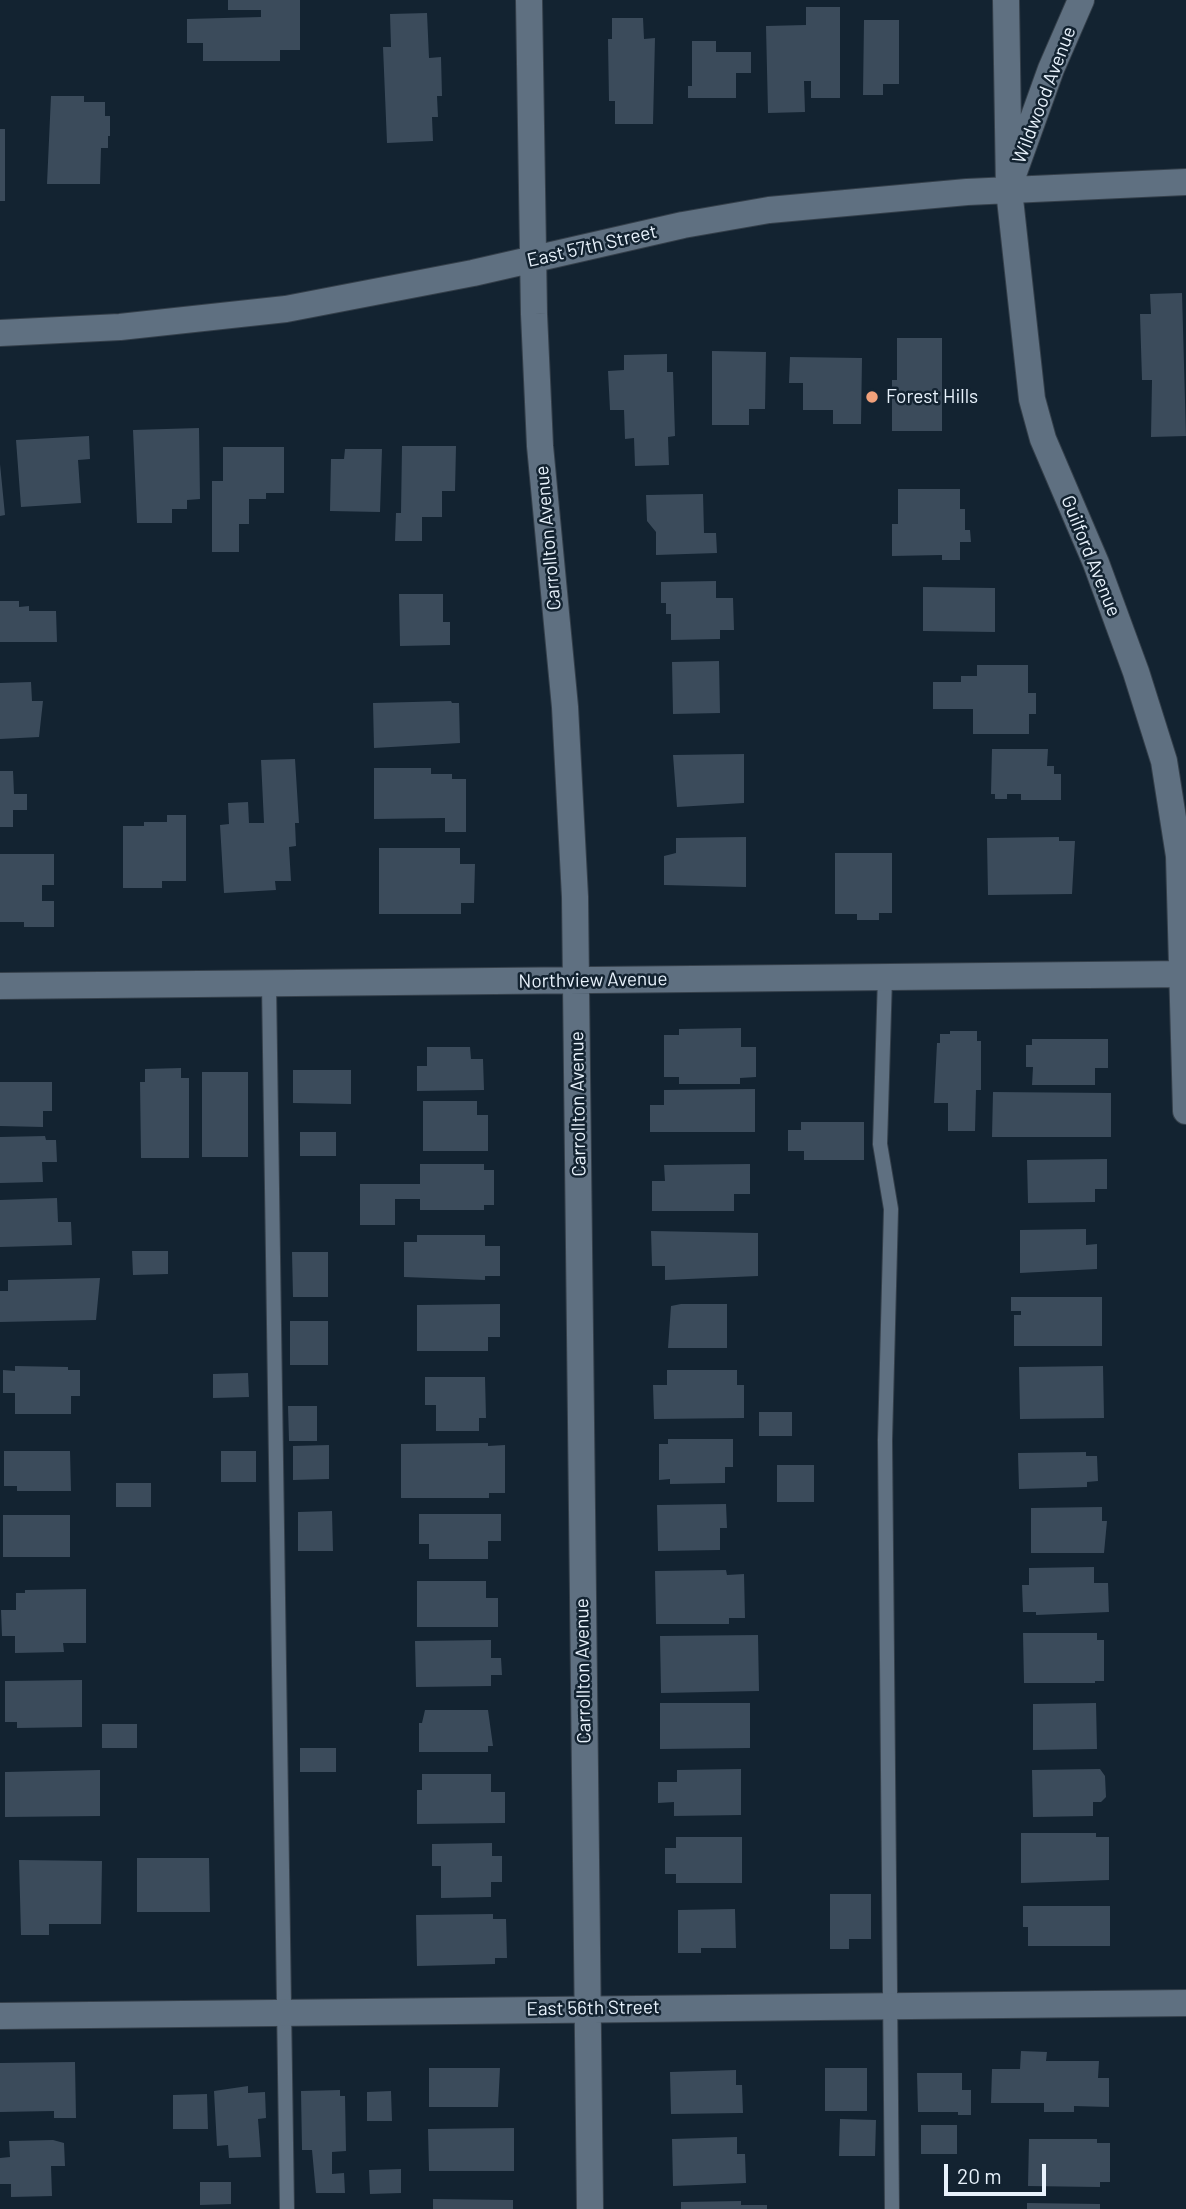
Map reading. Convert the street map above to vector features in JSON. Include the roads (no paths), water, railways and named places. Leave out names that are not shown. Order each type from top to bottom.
[{"type":"street","name":"Carrollton Avenue","points":[[529,0],[533,260],[543,482],[568,756],[576,981],[590,2209]]},
{"type":"street","name":"Guilford Avenue","points":[[1006,0],[1009,190],[1032,400],[1043,439],[1096,563],[1136,672],[1164,761],[1179,856],[1185,974],[1186,1111]]},
{"type":"street","name":"Wildwood Avenue","points":[[1009,190],[1044,90],[1081,0]]},
{"type":"street","name":"East 57th Street","points":[[0,333],[120,327],[286,309],[533,260],[723,216],[849,201],[1009,190],[1186,183]]},
{"type":"street","name":"Northview Avenue","points":[[0,986],[1185,974]]},
{"type":"street","name":"East 56th Street","points":[[0,2016],[587,2007],[1186,2003]]},
{"type":"lane","points":[[885,977],[880,1144],[891,1209],[885,1440],[892,2209]]},
{"type":"lane","points":[[268,984],[287,2209]]},
{"type":"place","name":"Forest Hills","points":[[872,397]]}]
